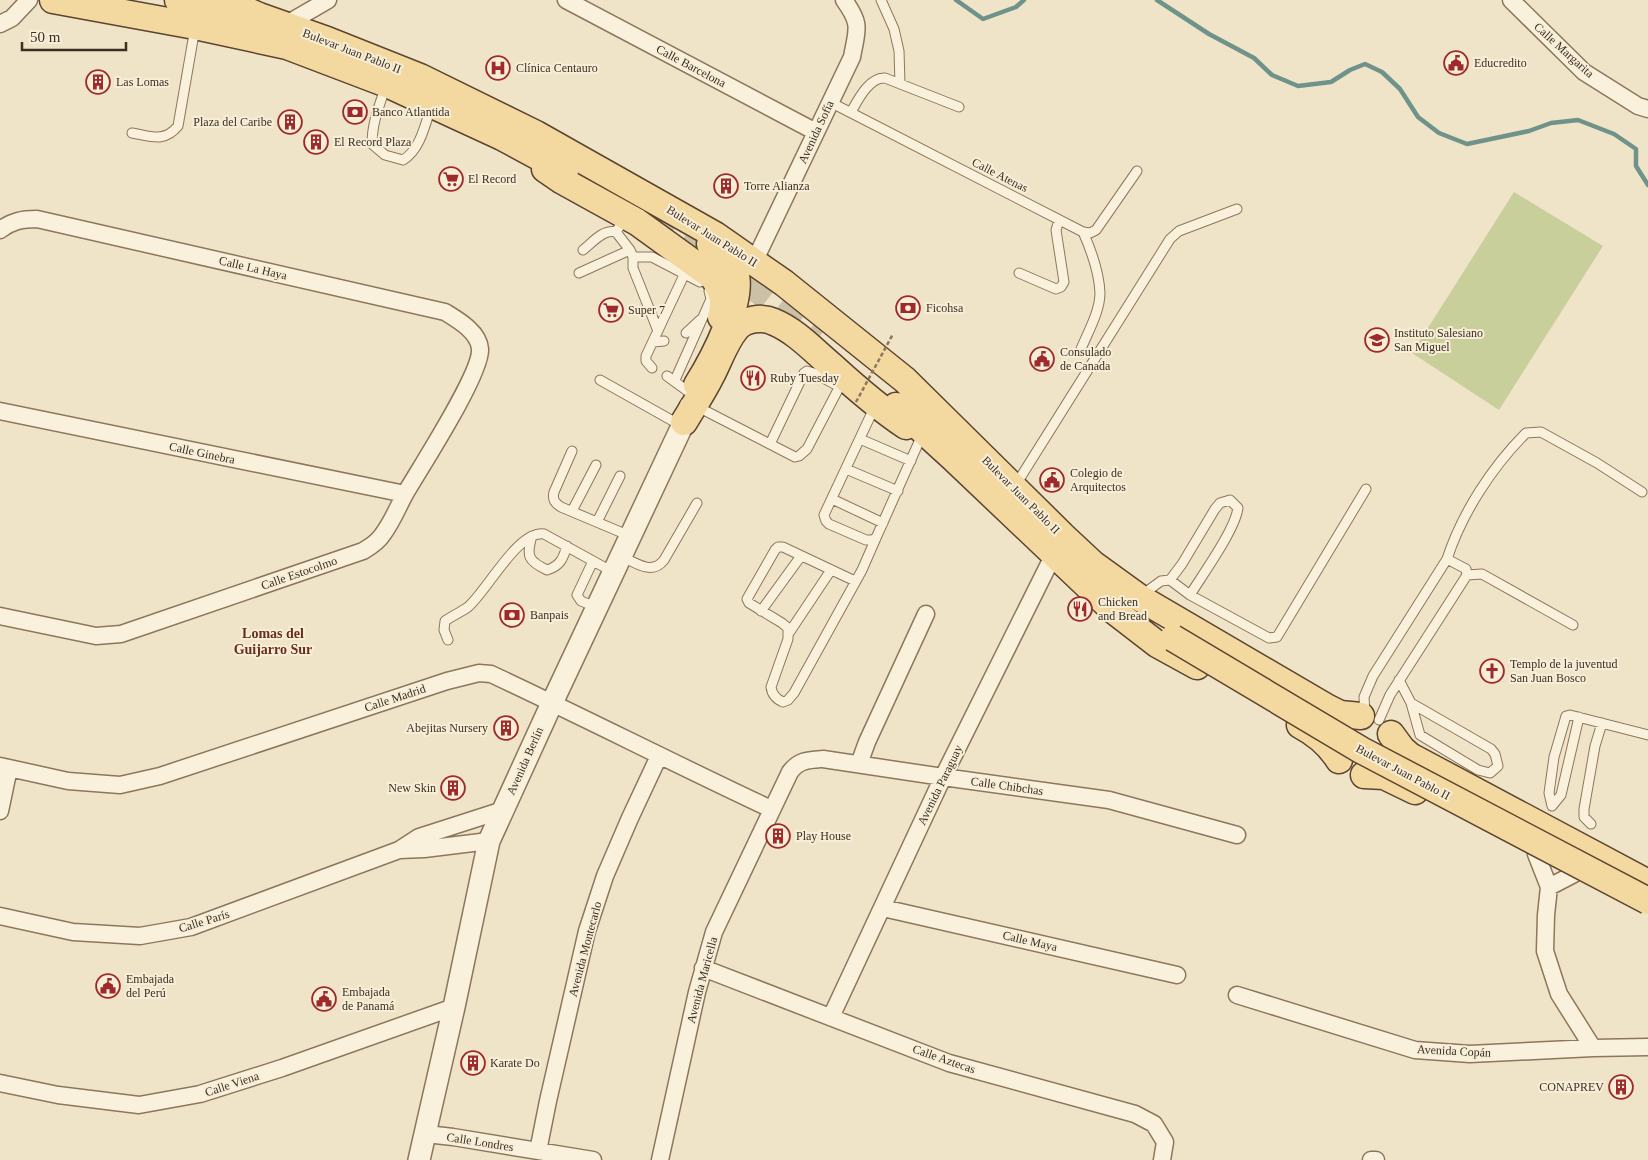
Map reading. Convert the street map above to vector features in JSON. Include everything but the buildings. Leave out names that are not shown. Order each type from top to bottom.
[{"type":"main road","name":"Bulevar Juan Pablo II","points":[[53,0],[195,26],[286,36],[383,62],[502,137],[567,172]]},
{"type":"main road","name":"Bulevar Juan Pablo II","points":[[144,0],[217,16],[272,37],[286,36]]},
{"type":"main road","name":"Bulevar Juan Pablo II","points":[[178,0],[260,16]]},
{"type":"main road","name":"Bulevar Juan Pablo II","points":[[223,0],[260,16],[286,36],[387,84],[443,99],[536,134],[715,235],[831,319],[905,380],[1014,488],[1089,574],[1113,610],[1157,644],[1312,732],[1331,748],[1340,760]]},
{"type":"main road","points":[[443,99],[530,139],[696,233],[718,250],[734,270],[737,285],[736,300],[708,367],[685,399]]},
{"type":"main road","points":[[502,137],[621,224],[657,235],[713,277],[720,286],[724,297],[723,312],[711,321],[685,399]]},
{"type":"main road","name":"Bulevar Juan Pablo II","points":[[685,399],[710,378],[736,328],[745,322],[759,319],[772,321],[784,327],[842,382],[912,430],[929,438],[1054,554],[1089,574],[1140,598],[1328,708],[1340,714],[1374,722],[1410,756],[1648,882]]},
{"type":"main road","name":"Bulevar Juan Pablo II","points":[[1089,574],[1124,598],[1169,635],[1361,750],[1648,901]]},
{"type":"main road","points":[[1352,719],[1374,722],[1394,743],[1390,760],[1383,768],[1374,773],[1364,774],[1350,770],[1340,760],[1336,750],[1339,731],[1352,719]]},
{"type":"main road","name":"Bulevar Juan Pablo II","points":[[1364,774],[1384,776],[1398,781],[1625,902],[1648,912]]},
{"type":"street","points":[[0,24],[12,18],[29,0]]},
{"type":"street","points":[[286,36],[328,0]]},
{"type":"street","name":"Calle Barcelona","points":[[566,0],[816,132]]},
{"type":"street","name":"Avenida Sofía","points":[[754,262],[852,57],[858,26],[852,11],[844,0]]},
{"type":"street","name":"Calle Margarita","points":[[1511,0],[1584,72],[1638,106],[1648,110]]},
{"type":"street","name":"Calle La Haya","points":[[0,230],[17,220],[37,219],[445,312],[461,322],[479,341]]},
{"type":"street","name":"Calle Estocolmo","points":[[0,616],[96,636],[120,634],[363,551],[384,534],[405,494],[466,390],[480,359],[479,341]]},
{"type":"street","name":"Avenida Berlín","points":[[419,1160],[490,841],[630,536],[685,399]]},
{"type":"street","name":"Calle Ginebra","points":[[0,411],[405,494]]},
{"type":"street","name":"Avenida Paraguay","points":[[831,1017],[943,778],[1054,554]]},
{"type":"street","points":[[858,764],[926,614]]},
{"type":"street","name":"Calle Madrid","points":[[5,767],[68,781],[120,785],[160,776],[447,681],[479,673],[492,674],[771,810]]},
{"type":"street","name":"Avenida Montecarlo","points":[[538,1151],[587,931],[605,876],[659,756]]},
{"type":"street","name":"Calle Chibchas","points":[[771,810],[796,764],[803,760],[823,759],[943,778],[1109,800],[1237,835]]},
{"type":"street","points":[[0,811],[5,767]]},
{"type":"street","name":"Calle París","points":[[0,916],[73,932],[140,936],[191,927],[399,850],[419,837],[503,810]]},
{"type":"street","name":"Avenida Maricella","points":[[660,1160],[702,968],[714,932],[771,810]]},
{"type":"street","name":"Calle París","points":[[399,850],[490,841]]},
{"type":"street","points":[[1536,854],[1549,887],[1546,915],[1546,951],[1559,994],[1593,1048]]},
{"type":"street","points":[[1549,887],[1574,874]]},
{"type":"street","name":"Calle Maya","points":[[883,908],[1177,976]]},
{"type":"street","name":"Calle Aztecas","points":[[702,968],[949,1063],[1135,1114],[1154,1124],[1165,1142],[1162,1160]]},
{"type":"street","name":"Avenida Copán","points":[[1237,995],[1416,1050],[1470,1054],[1648,1047]]},
{"type":"street","name":"Calle Viena","points":[[0,1083],[58,1095],[139,1105],[200,1094],[282,1068],[454,1007]]},
{"type":"street","name":"Calle Londres","points":[[426,1134],[593,1160]]},
{"type":"street","points":[[1371,1160],[1376,1160]]},
{"type":"lane","points":[[881,0],[894,29],[899,50],[900,84]]},
{"type":"lane","points":[[132,133],[162,138],[171,134],[178,126],[195,26]]},
{"type":"lane","points":[[851,112],[859,97],[874,80],[885,78],[959,107]]},
{"type":"lane","points":[[387,84],[373,121],[372,144],[385,155],[403,160],[411,155],[424,128],[443,99]]},
{"type":"lane","name":"Calle Atenas","points":[[830,102],[1083,232]]},
{"type":"lane","points":[[1083,232],[1090,233],[1096,230],[1137,171]]},
{"type":"lane","points":[[1014,488],[1170,239],[1179,231],[1237,210]]},
{"type":"lane","points":[[1019,273],[1049,288],[1056,289],[1062,287],[1064,282],[1056,230],[1060,220]]},
{"type":"lane","points":[[583,250],[602,234],[621,224],[632,253],[633,268],[658,331]]},
{"type":"lane","points":[[1081,349],[1096,312],[1100,294],[1094,257],[1083,232]]},
{"type":"lane","points":[[578,273],[632,253],[652,257],[684,273],[703,285],[711,295],[711,321],[686,332]]},
{"type":"lane","points":[[652,368],[646,361],[646,356],[684,273]]},
{"type":"lane","points":[[653,342],[664,341]]},
{"type":"lane","points":[[600,380],[685,399],[770,444],[795,457],[802,454],[842,382],[807,371],[804,373],[770,444]]},
{"type":"lane","points":[[876,404],[824,516],[829,524],[866,540],[876,538]]},
{"type":"lane","points":[[1374,722],[1364,697],[1373,676],[1447,559],[1454,536],[1470,506],[1526,433],[1541,432],[1597,463],[1642,492]]},
{"type":"lane","points":[[831,570],[789,633],[771,687],[772,693],[783,702],[788,700],[794,693],[856,581],[910,461],[929,438]]},
{"type":"lane","points":[[860,439],[910,461]]},
{"type":"lane","points":[[572,451],[552,497],[558,505],[630,536]]},
{"type":"lane","points":[[572,511],[596,464]]},
{"type":"lane","points":[[846,469],[898,491]]},
{"type":"lane","points":[[598,522],[620,476]]},
{"type":"lane","points":[[1140,598],[1161,581],[1170,580],[1190,594],[1269,638],[1277,637],[1366,489]]},
{"type":"lane","points":[[832,499],[883,523]]},
{"type":"lane","points":[[1170,580],[1182,564],[1215,509],[1220,503],[1230,500],[1238,508],[1236,516],[1215,555],[1190,594]]},
{"type":"lane","points":[[448,640],[444,630],[445,621],[468,607],[513,553],[532,536],[538,533],[544,534],[593,561],[648,568],[657,567],[664,560],[697,503]]},
{"type":"lane","points":[[532,536],[529,556],[533,564],[546,570],[555,568],[560,564],[567,546]]},
{"type":"lane","points":[[789,633],[788,628],[782,623],[749,603],[747,598],[774,550],[778,547],[783,547],[856,581]]},
{"type":"lane","points":[[761,610],[801,556]]},
{"type":"lane","points":[[1374,722],[1467,575],[1466,569],[1447,559]]},
{"type":"lane","points":[[593,561],[577,595],[581,601],[596,607]]},
{"type":"lane","points":[[1467,575],[1482,574],[1573,624]]},
{"type":"lane","points":[[1399,680],[1411,703],[1420,735],[1478,770],[1490,773],[1496,769],[1498,766],[1495,754],[1491,750],[1411,703]]},
{"type":"lane","points":[[1574,716],[1561,796],[1552,806],[1549,793],[1554,757],[1566,716],[1574,716],[1648,735]]},
{"type":"lane","points":[[1591,824],[1584,817],[1584,809],[1595,746],[1602,723]]},
{"type":"path","points":[[876,404],[893,334]]},
{"type":"green space","points":[[1514,192],[1603,246],[1499,410],[1412,353]]},
{"type":"waterway","points":[[956,0],[983,19],[1016,7],[1024,0]]},
{"type":"waterway","points":[[1157,0],[1209,34],[1254,58],[1272,75],[1298,86],[1331,82],[1350,70],[1365,64],[1382,72],[1400,89],[1418,117],[1439,133],[1467,144],[1529,131],[1551,123],[1578,120],[1614,134],[1636,149],[1636,166],[1648,185]]},
{"type":"tunnel","points":[[617,198],[664,222],[722,263],[819,337]]},
{"type":"place","name":"Educredito","points":[[1456,63]]},
{"type":"place","name":"Clínica Centauro","points":[[498,68]]},
{"type":"place","name":"Las Lomas","points":[[98,82]]},
{"type":"place","name":"Banco Atlantida","points":[[355,112]]},
{"type":"place","name":"Plaza del Caribe","points":[[290,122]]},
{"type":"place","name":"El Record Plaza","points":[[316,142]]},
{"type":"place","name":"El Record","points":[[451,179]]},
{"type":"place","name":"Torre Alianza","points":[[726,186]]},
{"type":"place","name":"Ficohsa","points":[[908,308]]},
{"type":"place","name":"Super 7","points":[[611,310]]},
{"type":"place","name":"Instituto Salesiano San Miguel","points":[[1377,340]]},
{"type":"place","name":"Consulado de Canada","points":[[1042,359]]},
{"type":"place","name":"Ruby Tuesday","points":[[753,378]]},
{"type":"place","name":"Colegio de Arquitectos","points":[[1052,480]]},
{"type":"place","name":"Chicken and Bread","points":[[1080,609]]},
{"type":"place","name":"Banpais","points":[[512,615]]},
{"type":"place","name":"Templo de la juventud San Juan Bosco","points":[[1492,671]]},
{"type":"place","name":"Abejitas Nursery","points":[[506,728]]},
{"type":"place","name":"New Skin","points":[[453,788]]},
{"type":"place","name":"Play House","points":[[778,836]]},
{"type":"place","name":"Embajada del Perú","points":[[108,986]]},
{"type":"place","name":"Embajada de Panamá","points":[[324,999]]},
{"type":"place","name":"Karate Do","points":[[473,1063]]},
{"type":"place","name":"CONAPREV","points":[[1621,1087]]},
{"type":"district","name":"Lomas del Guijarro Sur","points":[[273,642]]}]
